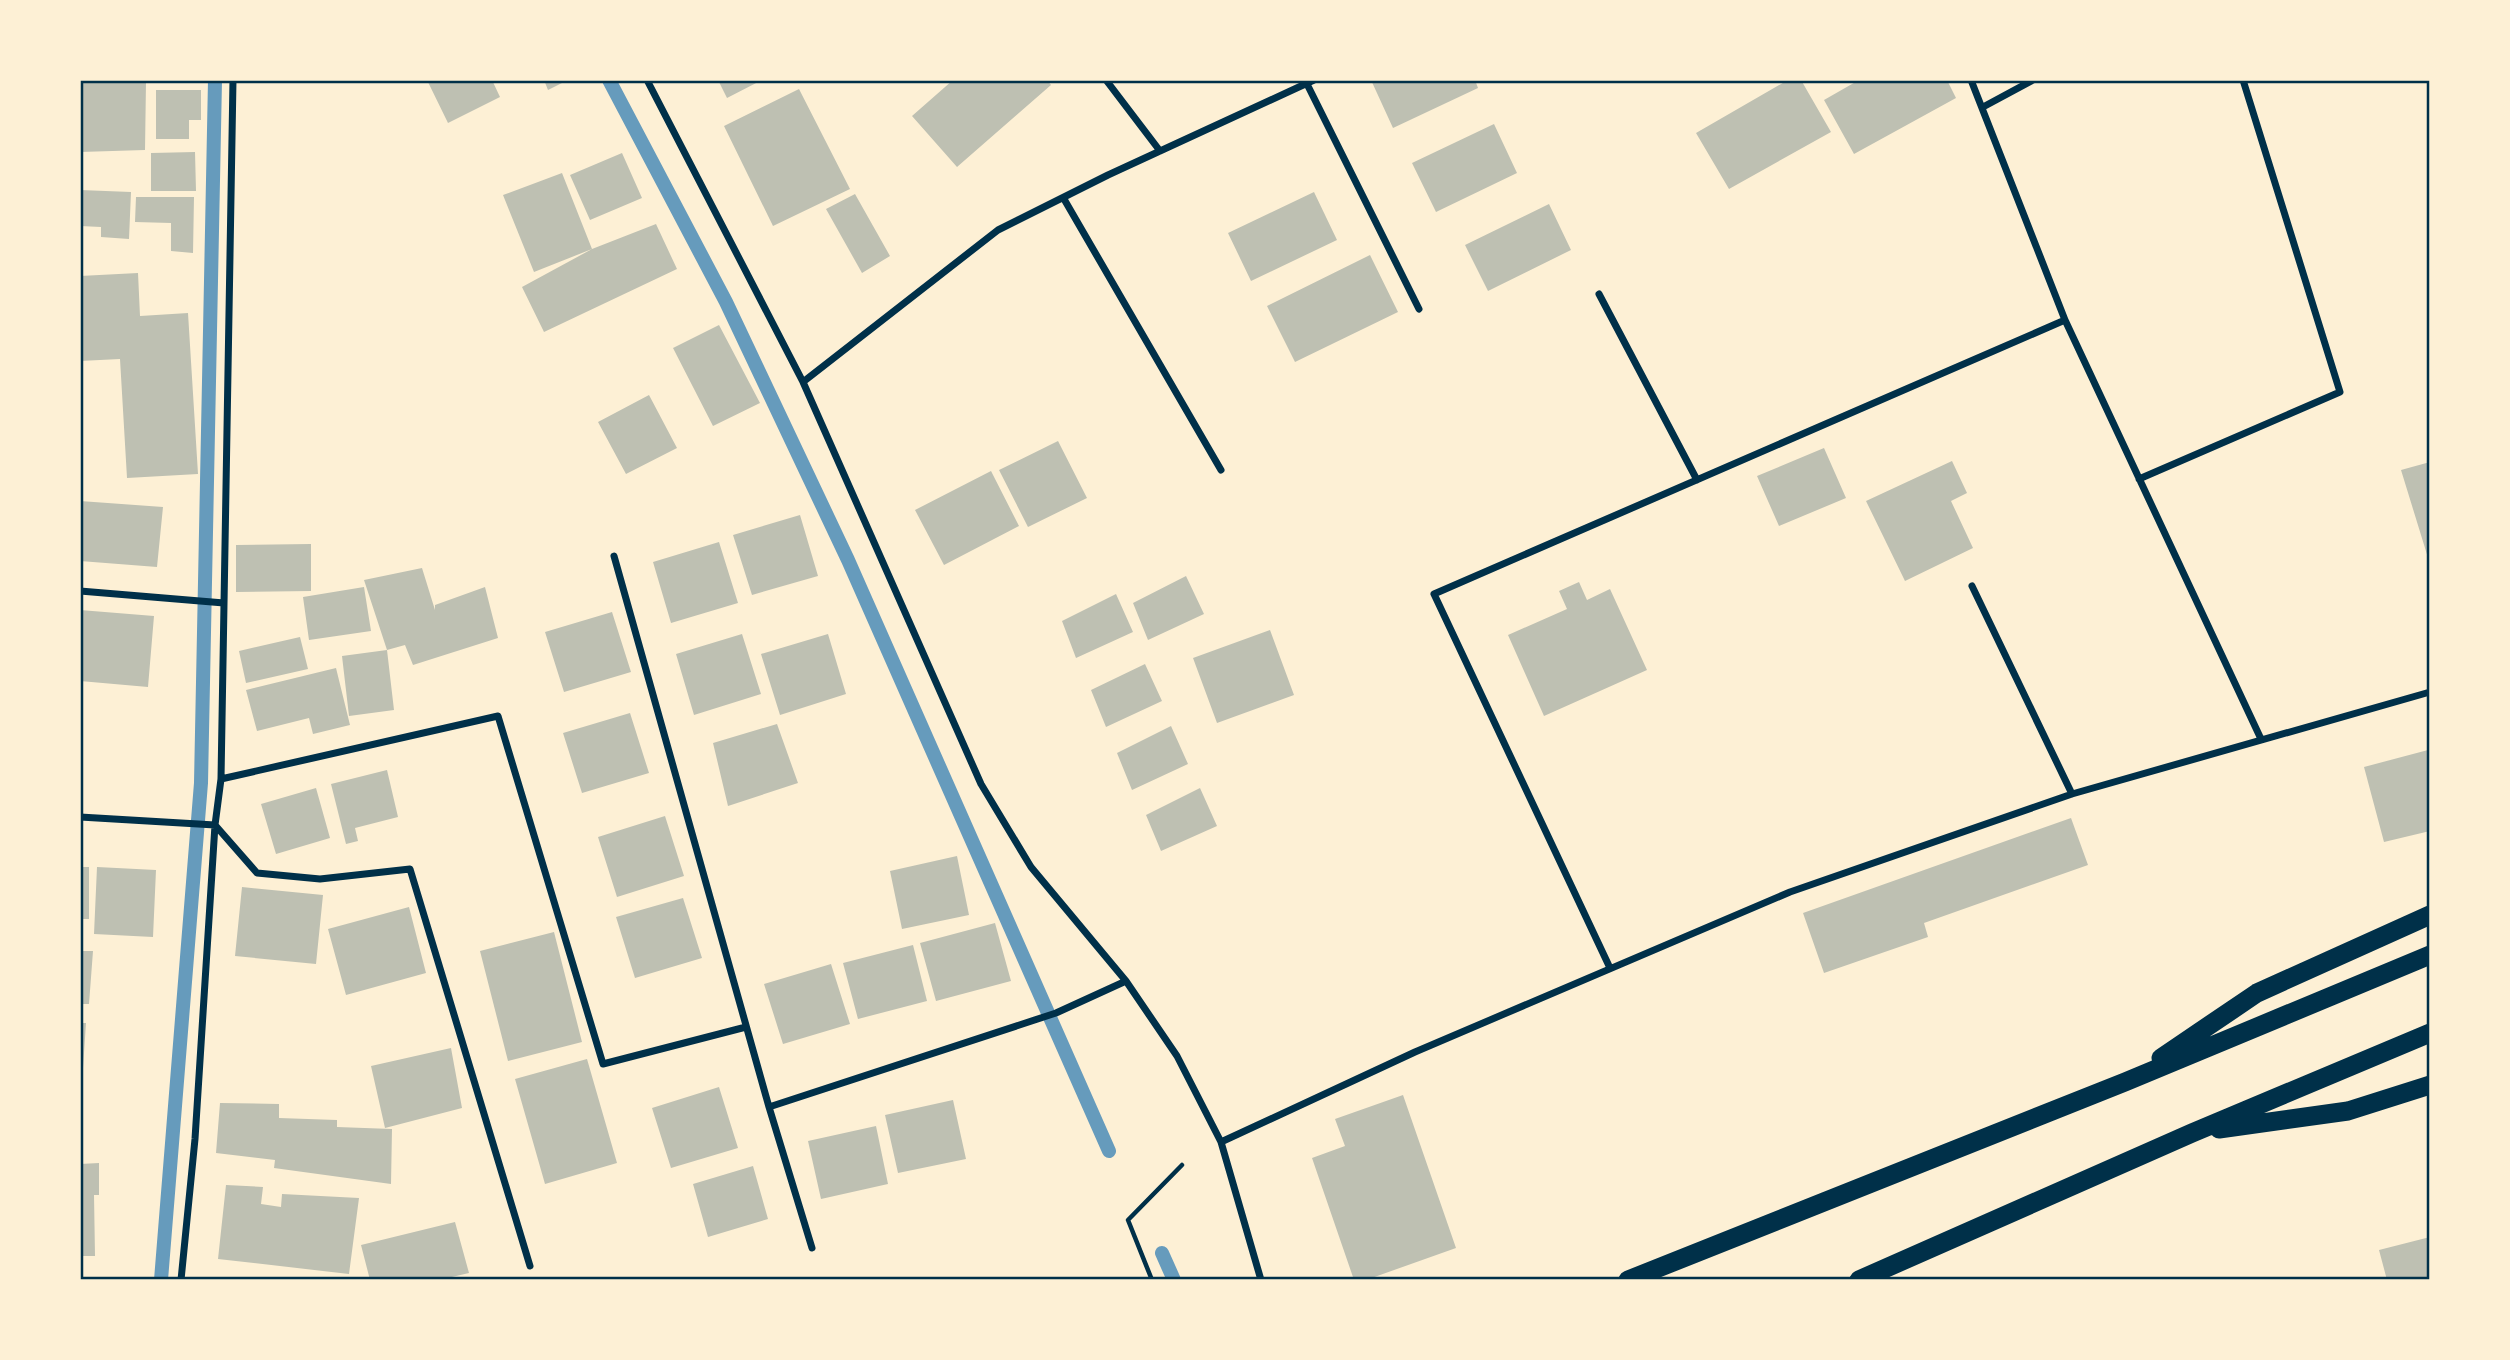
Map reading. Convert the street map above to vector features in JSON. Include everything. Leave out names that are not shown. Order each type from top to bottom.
[{"type":"highway","points":[[2126,1082],[2258,993],[2430,915]]},
{"type":"highway","points":[[1628,1279],[2126,1082],[2430,955]]},
{"type":"highway","points":[[1859,1279],[2192,1133],[2430,1033]]},
{"type":"highway","points":[[2192,1133],[2348,1111],[2430,1085]]},
{"type":"street","points":[[181,1279],[194,1139],[211,825],[221,779],[233,80]]},
{"type":"street","points":[[647,80],[803,382],[981,784],[1031,867],[1126,981],[1177,1056],[1221,1143],[1261,1279]]},
{"type":"street","points":[[1106,80],[1160,151]]},
{"type":"street","points":[[1971,80],[2065,320],[2260,739]]},
{"type":"street","points":[[1983,107],[2033,80]]},
{"type":"street","points":[[2139,479],[2340,393],[2242,80]]},
{"type":"street","points":[[803,382],[998,230],[1310,82],[1419,309]]},
{"type":"street","points":[[1064,199],[1220,470]]},
{"type":"street","points":[[1599,294],[1697,480]]},
{"type":"street","points":[[1610,968],[1434,594],[2065,320]]},
{"type":"street","points":[[614,556],[746,1027],[812,1248]]},
{"type":"street","points":[[1972,586],[2072,794]]},
{"type":"street","points":[[80,591],[224,603]]},
{"type":"street","points":[[1221,1143],[1415,1052],[1790,892],[2072,794],[2430,692]]},
{"type":"street","points":[[221,779],[498,716],[603,1064],[746,1027]]},
{"type":"street","points":[[80,817],[211,825],[257,873],[320,879],[410,869],[530,1266]]},
{"type":"street","points":[[769,1107],[1056,1013],[1126,981]]},
{"type":"path","points":[[1152,1279],[1128,1220],[1182,1165]]},
{"type":"building","points":[[80,80],[146,82],[145,150],[80,152]]},
{"type":"building","points":[[427,80],[492,80],[500,97],[448,123]]},
{"type":"building","points":[[544,80],[568,80],[548,90]]},
{"type":"building","points":[[718,80],[762,80],[727,98]]},
{"type":"building","points":[[953,80],[1047,80],[1051,85],[957,167],[912,116]]},
{"type":"building","points":[[1371,80],[1475,80],[1478,88],[1393,128]]},
{"type":"building","points":[[1788,80],[1801,80],[1831,132],[1729,189],[1696,133]]},
{"type":"building","points":[[1859,80],[1947,80],[1956,98],[1854,154],[1824,100]]},
{"type":"building","points":[[799,89],[850,189],[773,226],[724,126]]},
{"type":"building","points":[[156,90],[201,90],[201,120],[189,120],[189,139],[156,139]]},
{"type":"building","points":[[1494,124],[1517,173],[1436,212],[1412,163]]},
{"type":"building","points":[[195,152],[196,191],[151,191],[151,153]]},
{"type":"building","points":[[622,153],[642,198],[590,220],[570,175]]},
{"type":"building","points":[[562,173],[592,249],[534,272],[503,195]]},
{"type":"building","points":[[80,190],[131,192],[129,239],[101,237],[101,227],[80,226]]},
{"type":"building","points":[[1314,192],[1337,240],[1251,281],[1228,233]]},
{"type":"building","points":[[855,194],[890,256],[862,273],[826,209]]},
{"type":"building","points":[[136,197],[194,197],[193,253],[171,251],[171,223],[135,222]]},
{"type":"building","points":[[1549,204],[1571,250],[1488,291],[1465,245]]},
{"type":"building","points":[[656,224],[677,269],[544,332],[522,287],[592,249]]},
{"type":"building","points":[[1370,255],[1398,312],[1295,362],[1267,306]]},
{"type":"building","points":[[138,273],[140,316],[188,313],[198,474],[127,478],[120,359],[80,361],[80,276]]},
{"type":"building","points":[[719,325],[760,403],[713,426],[673,348]]},
{"type":"building","points":[[649,395],[677,448],[626,474],[598,422]]},
{"type":"building","points":[[1058,441],[1087,498],[1028,527],[999,470]]},
{"type":"building","points":[[1824,448],[1846,498],[1779,526],[1757,476]]},
{"type":"building","points":[[1952,461],[1967,493],[1951,501],[1973,548],[1905,581],[1866,501]]},
{"type":"building","points":[[2430,462],[2430,561],[2429,561],[2401,470]]},
{"type":"building","points":[[991,471],[1019,526],[944,565],[915,510]]},
{"type":"building","points":[[80,501],[163,507],[157,567],[80,561]]},
{"type":"building","points":[[800,515],[818,576],[752,595],[733,535]]},
{"type":"building","points":[[719,542],[738,603],[671,623],[653,562]]},
{"type":"building","points":[[311,544],[311,591],[236,592],[236,545]]},
{"type":"building","points":[[422,568],[435,610],[435,605],[485,587],[498,638],[413,665],[405,645],[387,650],[364,580]]},
{"type":"building","points":[[1186,576],[1204,614],[1148,640],[1133,603]]},
{"type":"building","points":[[1579,582],[1587,600],[1610,589],[1647,670],[1544,716],[1508,635],[1567,609],[1559,591]]},
{"type":"building","points":[[364,587],[371,631],[309,640],[303,597]]},
{"type":"building","points":[[1116,594],[1133,632],[1076,658],[1062,621]]},
{"type":"building","points":[[80,610],[154,616],[148,687],[80,681]]},
{"type":"building","points":[[612,612],[631,672],[564,692],[545,632]]},
{"type":"building","points":[[1270,630],[1294,695],[1217,723],[1193,658]]},
{"type":"building","points":[[742,634],[761,694],[694,715],[676,654]]},
{"type":"building","points":[[828,634],[846,694],[780,715],[761,654]]},
{"type":"building","points":[[300,637],[308,669],[246,683],[239,651]]},
{"type":"building","points":[[387,650],[394,710],[349,716],[342,656]]},
{"type":"building","points":[[1145,664],[1162,701],[1106,727],[1091,690]]},
{"type":"building","points":[[336,668],[350,725],[313,734],[309,718],[257,731],[246,690]]},
{"type":"building","points":[[630,713],[649,773],[582,793],[563,733]]},
{"type":"building","points":[[777,724],[798,783],[728,806],[713,743]]},
{"type":"building","points":[[1171,726],[1188,764],[1132,790],[1117,753]]},
{"type":"building","points":[[2428,750],[2430,831],[2384,842],[2364,767]]},
{"type":"building","points":[[387,770],[398,817],[355,828],[358,841],[346,844],[331,784]]},
{"type":"building","points":[[316,788],[330,838],[276,854],[261,804]]},
{"type":"building","points":[[1200,788],[1217,826],[1161,851],[1146,815]]},
{"type":"building","points":[[665,816],[684,876],[617,897],[598,837]]},
{"type":"building","points":[[2071,818],[2088,865],[1924,923],[1928,937],[1824,973],[1803,913]]},
{"type":"building","points":[[957,856],[969,915],[902,929],[890,871]]},
{"type":"building","points":[[80,867],[89,867],[89,919],[80,919]]},
{"type":"building","points":[[97,867],[156,870],[153,937],[94,934]]},
{"type":"building","points":[[242,887],[323,895],[316,964],[235,956]]},
{"type":"building","points":[[683,898],[702,958],[635,978],[616,917]]},
{"type":"building","points":[[409,907],[426,973],[346,995],[328,929]]},
{"type":"building","points":[[995,923],[1011,981],[936,1001],[920,943]]},
{"type":"building","points":[[554,932],[582,1042],[508,1061],[480,951]]},
{"type":"building","points":[[913,945],[927,1001],[858,1019],[843,963]]},
{"type":"building","points":[[80,951],[93,951],[89,1004],[80,1004]]},
{"type":"building","points":[[831,964],[850,1024],[783,1044],[764,984]]},
{"type":"building","points":[[80,1023],[86,1023],[83,1068],[80,1068]]},
{"type":"building","points":[[451,1048],[462,1108],[385,1128],[371,1066]]},
{"type":"building","points":[[587,1059],[617,1163],[545,1184],[515,1079]]},
{"type":"building","points":[[719,1087],[738,1148],[671,1168],[652,1108]]},
{"type":"building","points":[[1403,1095],[1456,1248],[1366,1280],[1354,1280],[1312,1158],[1345,1146],[1335,1119]]},
{"type":"building","points":[[953,1100],[966,1159],[898,1173],[885,1115]]},
{"type":"building","points":[[220,1103],[279,1104],[279,1118],[337,1120],[337,1127],[392,1129],[391,1184],[274,1168],[275,1160],[216,1153]]},
{"type":"building","points":[[876,1126],[888,1184],[821,1199],[808,1141]]},
{"type":"building","points":[[99,1163],[99,1195],[94,1195],[95,1256],[80,1256],[80,1164]]},
{"type":"building","points":[[753,1166],[768,1219],[708,1237],[693,1184]]},
{"type":"building","points":[[226,1185],[263,1187],[261,1204],[281,1207],[282,1194],[359,1198],[349,1274],[218,1259]]},
{"type":"building","points":[[455,1222],[469,1273],[439,1280],[370,1280],[361,1245]]},
{"type":"building","points":[[2430,1237],[2430,1280],[2387,1280],[2379,1250]]},
{"type":"waterway","points":[[161,1280],[201,783],[215,80]]},
{"type":"waterway","points":[[609,80],[726,302],[848,560],[1109,1151]]},
{"type":"waterway","points":[[1162,1253],[1174,1280]]}]
